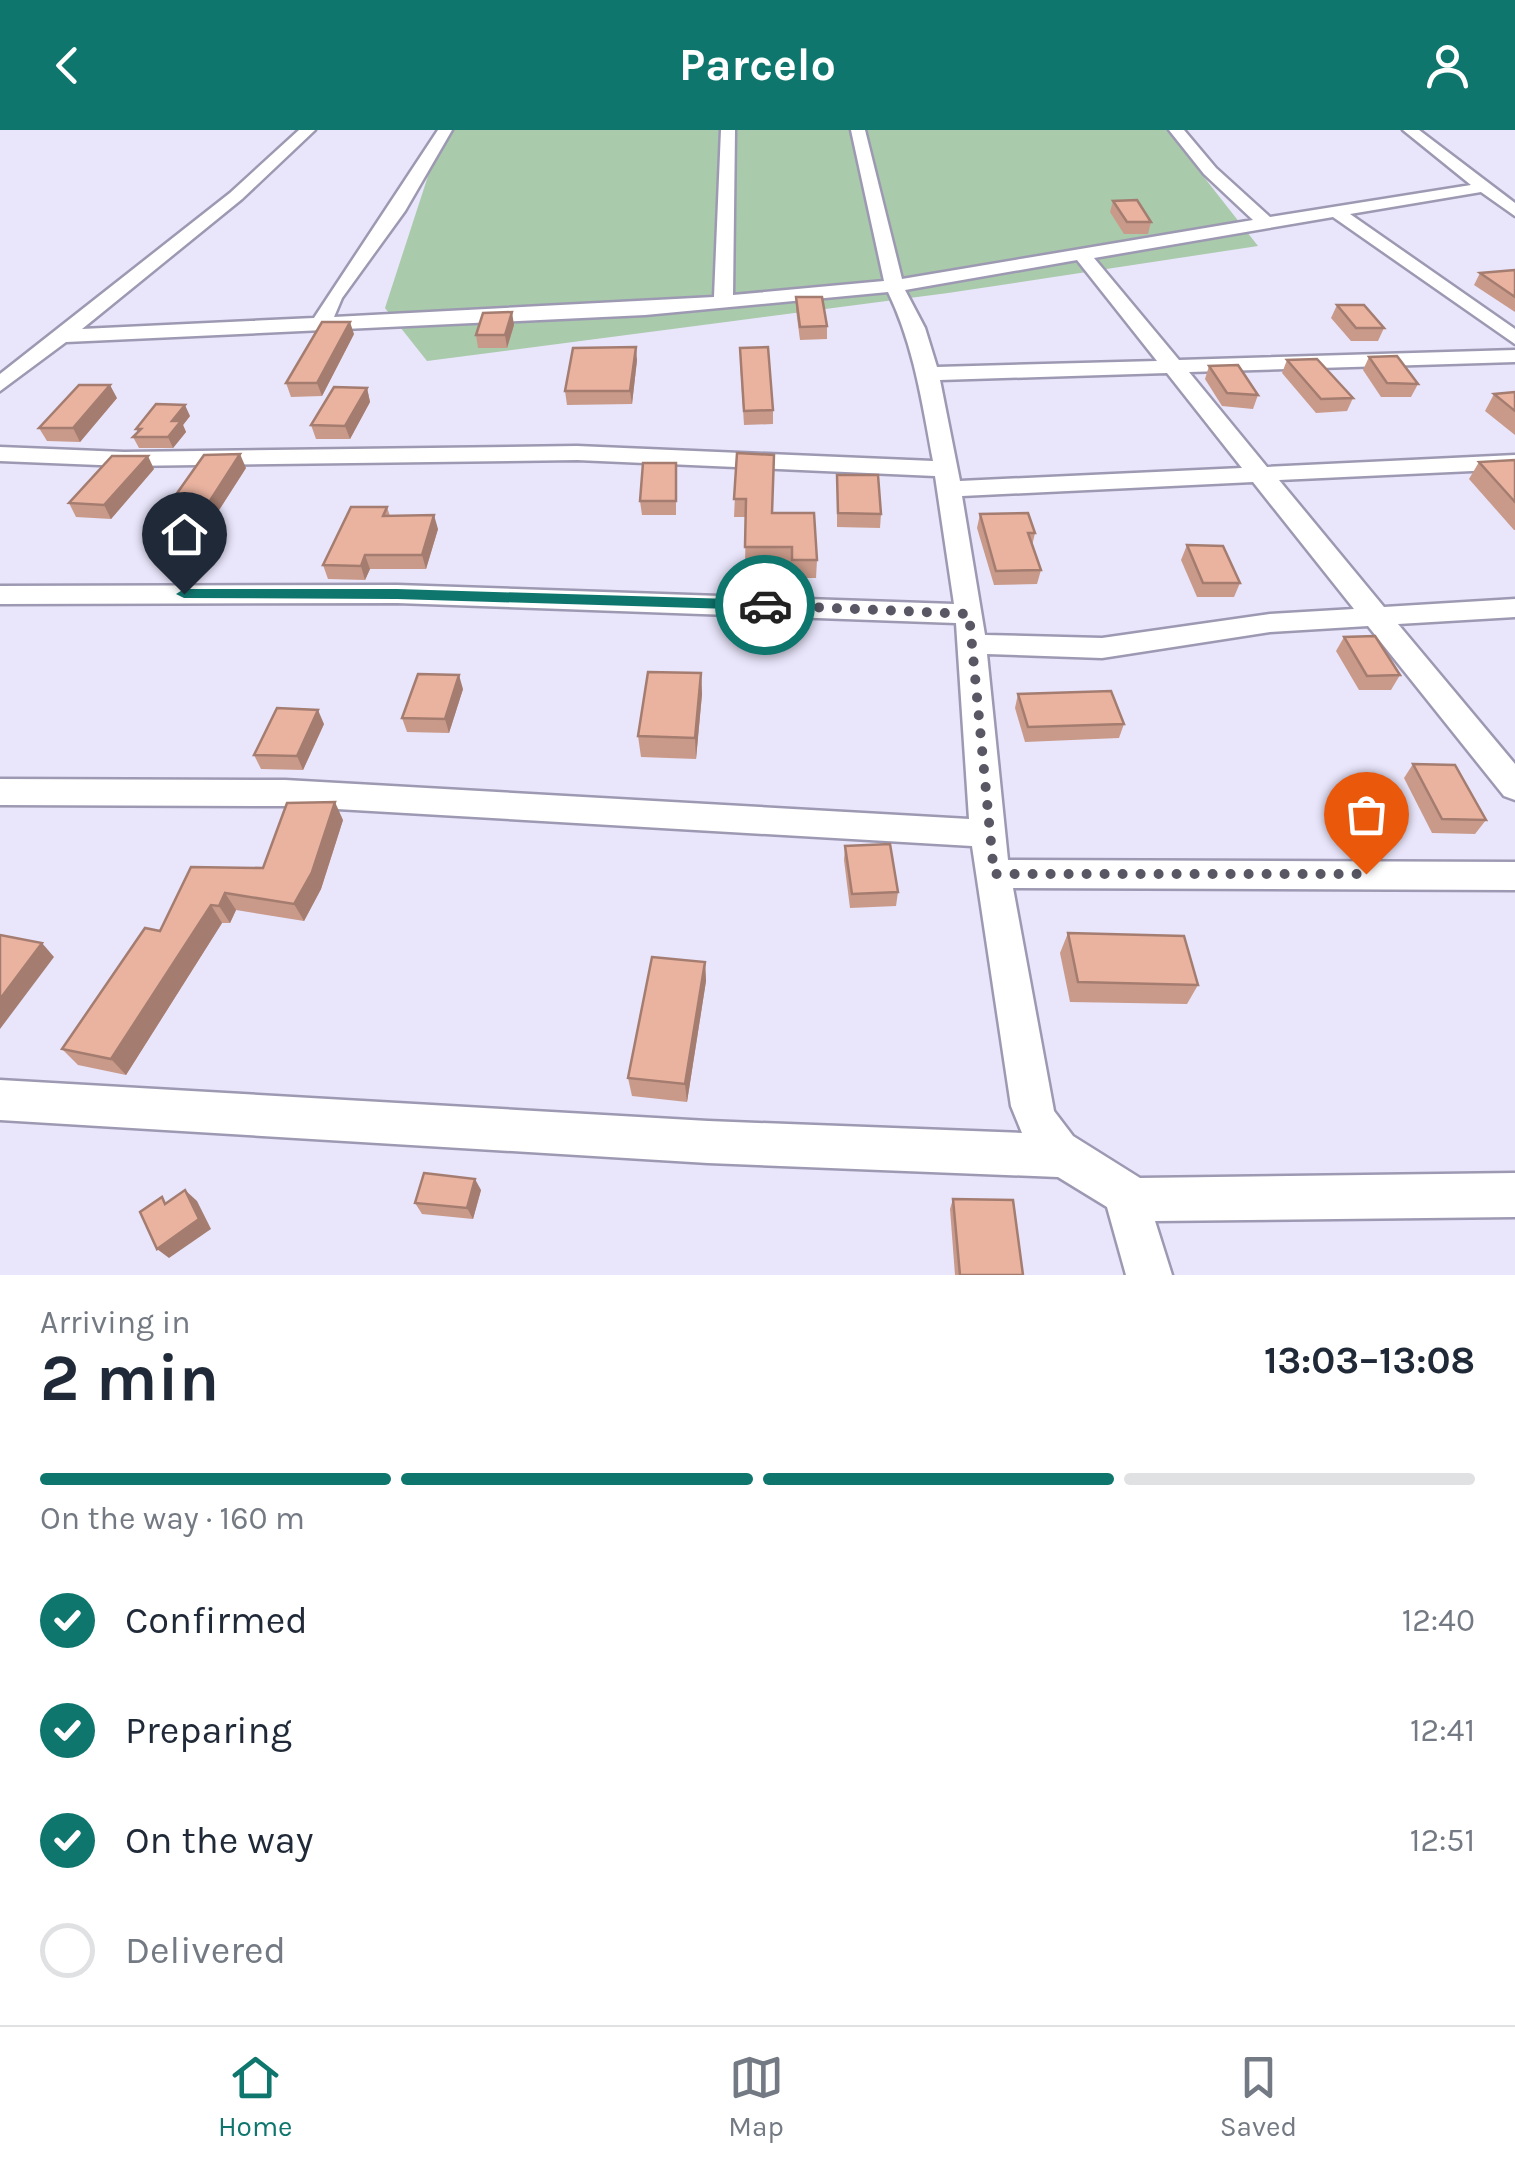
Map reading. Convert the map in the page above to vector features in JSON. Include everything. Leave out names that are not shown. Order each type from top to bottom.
[{"type":"street","points":[[0,385],[236,196],[308,130]]},
{"type":"street","points":[[321,324],[333,298],[396,211],[445,130]]},
{"type":"street","points":[[724,302],[728,130]]},
{"type":"street","points":[[858,130],[894,286],[915,328],[928,374],[970,629],[986,833],[1031,1106],[1042,1136],[1059,1156]]},
{"type":"street","points":[[1176,130],[1210,171],[1266,223]]},
{"type":"street","points":[[1410,130],[1515,210]]},
{"type":"street","points":[[61,336],[724,302],[894,286],[1485,187]]},
{"type":"street","points":[[1339,214],[1515,338]]},
{"type":"street","points":[[1082,254],[1515,787]]},
{"type":"street","points":[[928,374],[1515,356]]},
{"type":"street","points":[[0,454],[124,459],[576,453],[948,479],[1515,462]]},
{"type":"street","points":[[0,595],[397,594],[970,629],[1102,648],[1270,623],[1515,608]]},
{"type":"street","points":[[0,792],[285,793],[986,833]]},
{"type":"street","points":[[994,874],[1515,876]]},
{"type":"street","points":[[0,1100],[708,1142],[1059,1156],[1106,1178],[1129,1200],[1149,1275]]},
{"type":"street","points":[[1129,1200],[1515,1195]]},
{"type":"green space","points":[[443,130],[1167,130],[1258,246],[948,293],[427,361],[385,308]]},
{"type":"building","points":[[1137,200],[1151,222],[1127,222],[1113,201]]},
{"type":"building","points":[[1515,270],[1515,297],[1480,273]]},
{"type":"building","points":[[796,297],[822,297],[827,326],[800,327]]},
{"type":"building","points":[[1337,305],[1364,305],[1384,328],[1356,328]]},
{"type":"building","points":[[512,312],[505,335],[476,335],[483,313]]},
{"type":"building","points":[[322,322],[350,322],[317,383],[286,383]]},
{"type":"building","points":[[636,347],[630,391],[565,391],[573,348]]},
{"type":"building","points":[[768,347],[773,410],[744,411],[740,348]]},
{"type":"building","points":[[1397,356],[1418,384],[1387,383],[1369,357]]},
{"type":"building","points":[[1317,359],[1353,398],[1321,399],[1287,360]]},
{"type":"building","points":[[1238,365],[1258,395],[1227,393],[1209,366]]},
{"type":"building","points":[[79,385],[110,385],[73,428],[39,428]]},
{"type":"building","points":[[334,387],[367,388],[345,426],[311,425]]},
{"type":"building","points":[[1515,392],[1515,411],[1494,394]]},
{"type":"building","points":[[156,404],[185,405],[172,421],[181,421],[168,437],[133,437],[141,429],[136,429]]},
{"type":"building","points":[[737,453],[774,455],[772,513],[814,513],[817,560],[792,560],[792,547],[745,547],[746,499],[734,499]]},
{"type":"building","points":[[240,454],[206,507],[168,506],[204,455]]},
{"type":"building","points":[[112,456],[148,456],[104,505],[69,503]]},
{"type":"building","points":[[1515,460],[1515,502],[1479,462]]},
{"type":"building","points":[[643,463],[676,463],[676,501],[640,501]]},
{"type":"building","points":[[837,475],[878,475],[881,514],[838,513]]},
{"type":"building","points":[[351,507],[387,507],[383,516],[434,515],[422,555],[365,555],[361,566],[323,565]]},
{"type":"building","points":[[1028,513],[1035,533],[1028,533],[1041,570],[996,571],[980,514]]},
{"type":"building","points":[[1187,545],[1223,546],[1240,583],[1203,583]]},
{"type":"building","points":[[1375,636],[1400,675],[1367,676],[1344,637]]},
{"type":"building","points":[[648,672],[701,673],[695,738],[638,736]]},
{"type":"building","points":[[418,674],[459,675],[445,719],[402,718]]},
{"type":"building","points":[[1111,691],[1124,724],[1028,727],[1018,694]]},
{"type":"building","points":[[277,708],[318,710],[297,756],[254,755]]},
{"type":"building","points":[[1413,764],[1455,765],[1486,820],[1442,819]]},
{"type":"building","points":[[335,802],[312,872],[294,904],[225,893],[219,906],[211,905],[111,1059],[62,1049],[145,928],[160,931],[191,867],[263,868],[287,803]]},
{"type":"building","points":[[890,844],[898,892],[852,894],[845,846]]},
{"type":"building","points":[[1068,933],[1184,936],[1198,985],[1078,982]]},
{"type":"building","points":[[0,935],[42,943],[0,999]]},
{"type":"building","points":[[652,957],[705,962],[685,1084],[628,1078]]},
{"type":"building","points":[[424,1173],[475,1179],[467,1208],[415,1203]]},
{"type":"building","points":[[185,1190],[199,1219],[157,1249],[140,1212],[162,1197],[165,1204]]},
{"type":"building","points":[[953,1199],[1013,1200],[1023,1275],[960,1275]]},
{"type":"way so far","points":[[765,605],[969,614],[986,833],[994,874],[1366,874]]},
{"type":"route","points":[[184,594],[397,594],[765,605]]}]
